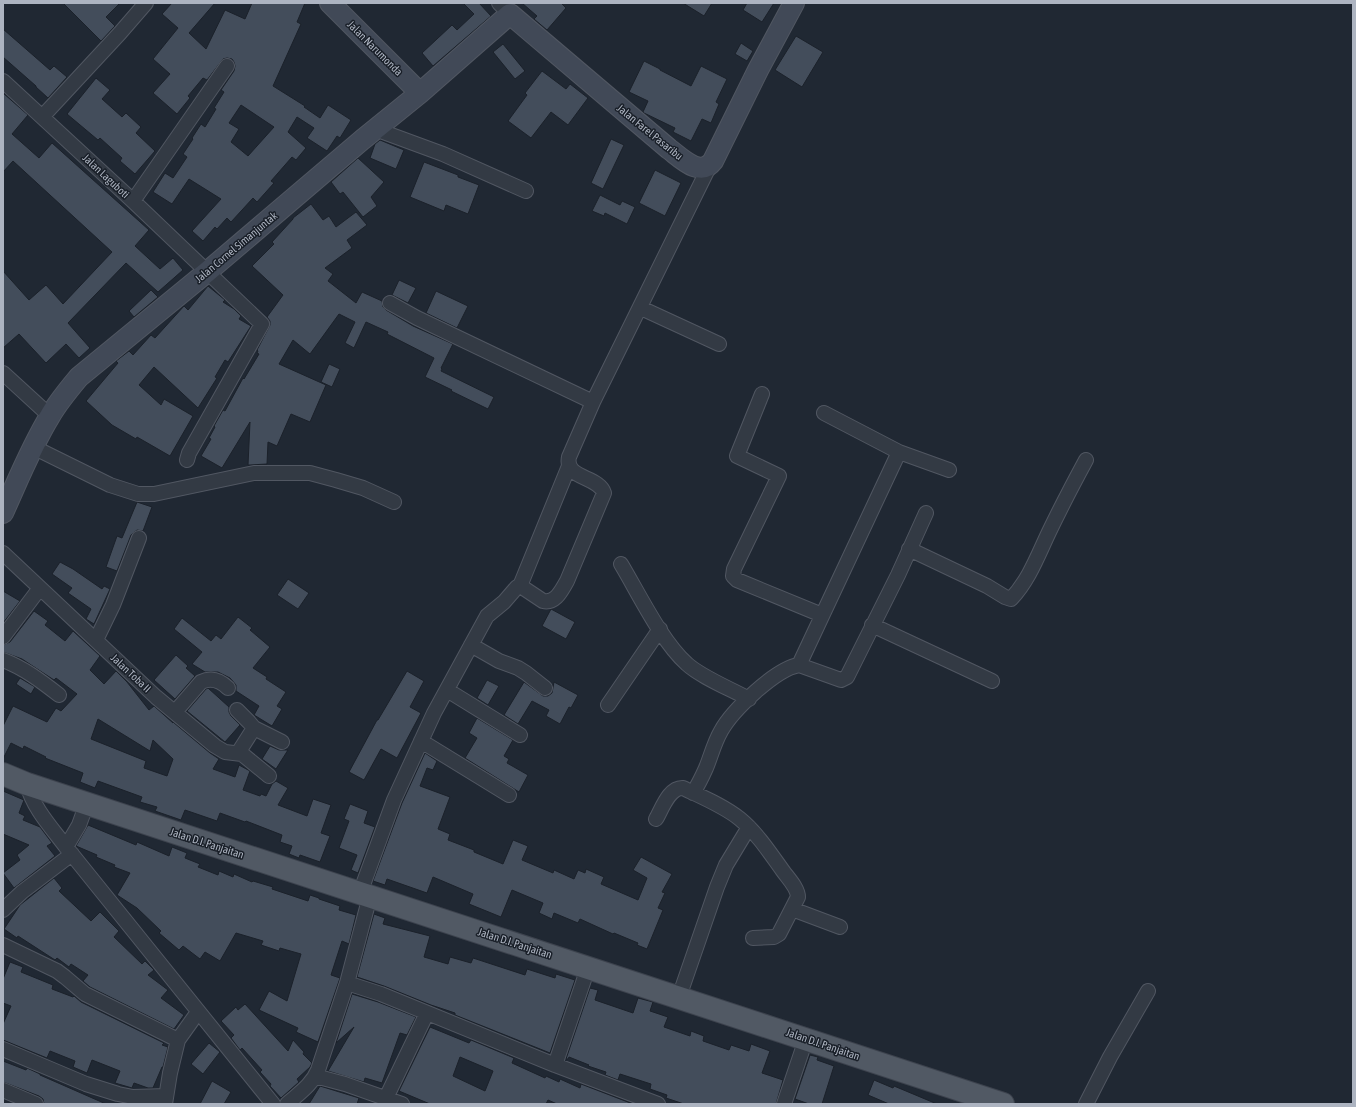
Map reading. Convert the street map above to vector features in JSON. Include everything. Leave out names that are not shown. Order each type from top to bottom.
[{"type":"main road","name":"Jalan D.I. Panjaitan","points":[[3,774],[27,784],[806,1039],[964,1098],[1003,1104]]},
{"type":"street","points":[[42,117],[146,3]]},
{"type":"street","name":"Jalan Narumonda","points":[[330,3],[420,93]]},
{"type":"street","points":[[287,1104],[301,1092],[315,1076],[348,983],[365,895],[394,800],[420,741],[487,616],[520,586],[569,466],[569,457],[593,402],[641,308],[710,165],[794,3]]},
{"type":"street","name":"Jalan Cornel Simanjuntak","points":[[3,513],[33,447],[50,416],[64,395],[79,377],[207,272],[375,129],[420,93],[504,8]]},
{"type":"street","name":"Jalan Farel Pasaribu","points":[[504,8],[675,154],[694,167],[704,168],[710,165]]},
{"type":"street","points":[[133,201],[227,66]]},
{"type":"street","name":"Jalan Laguboti","points":[[3,81],[133,201],[262,324],[189,453],[187,460]]},
{"type":"street","points":[[375,129],[443,154],[526,191]]},
{"type":"street","points":[[390,303],[417,318],[593,402]]},
{"type":"street","points":[[641,308],[719,344]]},
{"type":"street","points":[[3,373],[50,416]]},
{"type":"street","points":[[762,394],[737,456],[779,476],[734,569],[733,576],[737,580],[822,616]]},
{"type":"street","points":[[824,413],[899,452],[949,470]]},
{"type":"street","points":[[33,447],[110,485],[138,494],[154,494],[254,473],[301,473],[336,480],[363,488],[394,502]]},
{"type":"street","points":[[799,665],[899,452]]},
{"type":"street","points":[[909,549],[987,586],[1005,597],[1012,599],[1031,571],[1086,460]]},
{"type":"street","points":[[520,586],[546,602],[556,597],[567,581],[604,495],[603,490],[599,485],[573,471],[569,466]]},
{"type":"street","points":[[693,793],[706,769],[726,722],[749,698],[778,674],[792,666],[799,665],[841,680],[845,679],[849,674],[898,575],[926,513]]},
{"type":"street","points":[[96,640],[113,605],[139,538]]},
{"type":"street","name":"Jalan Toba II","points":[[3,553],[175,712],[215,746],[225,752],[238,753],[252,761],[270,776]]},
{"type":"street","points":[[621,564],[668,642],[687,665],[697,672],[749,698]]},
{"type":"street","points":[[3,637],[40,588]]},
{"type":"street","points":[[872,625],[992,681]]},
{"type":"street","points":[[608,705],[660,629]]},
{"type":"street","points":[[472,645],[499,661],[518,668],[545,688]]},
{"type":"street","points":[[3,660],[39,679],[59,695]]},
{"type":"street","points":[[175,712],[202,682],[207,679],[218,681],[228,688]]},
{"type":"street","points":[[447,690],[520,735]]},
{"type":"street","points":[[237,710],[254,728],[282,742]]},
{"type":"street","points":[[238,753],[254,728]]},
{"type":"street","points":[[420,741],[509,795]]},
{"type":"street","points":[[27,784],[38,810],[69,851],[272,1104]]},
{"type":"street","points":[[656,819],[675,789],[683,788],[730,812],[749,828],[770,853],[797,891],[798,898],[779,934],[774,937],[753,938]]},
{"type":"street","points":[[3,910],[69,851],[87,803]]},
{"type":"street","points":[[679,997],[726,865],[749,828]]},
{"type":"street","points":[[792,909],[840,927]]},
{"type":"street","points":[[3,945],[57,971],[86,994],[178,1040]]},
{"type":"street","points":[[555,1064],[588,968]]},
{"type":"street","points":[[348,983],[381,994],[658,1104]]},
{"type":"street","points":[[1086,1104],[1110,1057],[1148,991]]},
{"type":"street","points":[[3,1049],[86,1084],[133,1097],[166,1100],[178,1040],[198,1012]]},
{"type":"street","points":[[386,1098],[427,1013]]},
{"type":"street","points":[[784,1104],[806,1039]]},
{"type":"street","points":[[315,1076],[345,1084],[402,1104]]},
{"type":"street","points":[[3,1090],[36,1104]]},
{"type":"building","points":[[63,3],[120,3],[106,17],[115,26],[101,41]]},
{"type":"building","points":[[172,3],[215,3],[189,33],[206,49],[225,10],[245,19],[252,3],[305,3],[297,22],[301,24],[273,86],[305,106],[304,107],[320,118],[328,105],[351,120],[340,138],[337,136],[327,151],[307,138],[314,128],[297,117],[288,132],[306,148],[296,160],[292,157],[271,181],[274,183],[257,202],[253,198],[231,222],[227,218],[217,229],[215,227],[203,241],[192,231],[221,199],[189,179],[172,204],[153,192],[165,173],[173,178],[187,157],[183,154],[201,124],[205,127],[216,109],[214,108],[224,92],[221,90],[234,71],[235,66],[232,59],[223,59],[207,80],[203,78],[188,96],[190,98],[177,114],[153,93],[170,74],[153,59],[178,28],[162,14]],"holes":[[[241,105],[274,127],[248,156],[231,142],[239,129],[229,123]]]},
{"type":"building","points":[[463,3],[479,3],[491,16],[433,66],[422,53],[452,25],[457,30],[474,14]]},
{"type":"building","points":[[522,3],[561,3],[566,8],[547,30],[534,19],[537,16]]},
{"type":"building","points":[[683,3],[712,3],[704,16]]},
{"type":"building","points":[[747,3],[774,3],[762,22],[743,10]]},
{"type":"building","points":[[3,29],[50,70],[54,66],[67,77],[48,98],[3,57]]},
{"type":"building","points":[[796,36],[823,52],[802,87],[775,70]]},
{"type":"building","points":[[741,43],[753,51],[747,61],[735,54]]},
{"type":"building","points":[[503,44],[525,71],[515,79],[493,52]]},
{"type":"building","points":[[644,61],[691,86],[701,66],[727,79],[716,102],[719,104],[711,123],[702,119],[691,141],[673,132],[675,128],[644,113],[643,112],[648,101],[629,92]]},
{"type":"building","points":[[542,71],[566,89],[570,84],[588,98],[568,125],[551,112],[531,138],[508,121],[527,95],[525,93]]},
{"type":"building","points":[[96,78],[110,90],[102,99],[122,117],[126,113],[141,127],[136,133],[155,151],[135,174],[120,161],[122,158],[100,138],[98,140],[67,114]]},
{"type":"building","points":[[3,93],[28,115],[12,134],[39,158],[52,143],[149,230],[135,246],[160,269],[173,258],[183,270],[158,292],[126,263],[68,323],[90,348],[79,358],[66,344],[46,363],[19,334],[3,348],[3,271],[29,300],[46,285],[63,304],[112,252],[13,161],[3,172]]},
{"type":"building","points":[[611,139],[624,145],[603,189],[591,183]]},
{"type":"building","points":[[380,140],[404,150],[396,169],[370,158],[375,144]]},
{"type":"building","points":[[358,158],[384,182],[371,197],[377,206],[363,217],[343,192],[340,194],[331,182]]},
{"type":"building","points":[[424,162],[479,185],[468,214],[446,205],[444,211],[410,197]]},
{"type":"building","points":[[655,170],[681,183],[665,216],[639,203]]},
{"type":"building","points":[[600,195],[620,205],[622,201],[635,207],[627,224],[605,213],[604,216],[592,211]]},
{"type":"building","points":[[311,204],[323,220],[329,216],[336,227],[356,212],[367,225],[347,240],[352,248],[325,268],[333,274],[328,281],[356,303],[362,292],[382,301],[383,307],[386,310],[413,326],[453,344],[441,368],[441,371],[494,397],[488,409],[425,377],[434,358],[387,334],[388,332],[366,322],[354,348],[345,343],[355,322],[339,314],[310,354],[293,340],[279,364],[326,385],[310,422],[291,414],[277,446],[268,442],[267,464],[248,465],[250,422],[222,468],[201,456],[211,439],[209,438],[223,410],[225,411],[243,378],[244,379],[259,354],[257,353],[257,350],[270,325],[270,321],[267,317],[283,295],[252,266],[274,244],[272,242],[293,218]]},
{"type":"building","points":[[399,280],[416,288],[408,303],[392,295]]},
{"type":"building","points":[[208,286],[225,300],[223,302],[234,309],[241,316],[239,319],[251,326],[228,362],[225,360],[215,377],[217,378],[198,408],[154,367],[139,385],[161,405],[164,399],[193,416],[170,456],[137,437],[136,439],[112,425],[86,401],[118,363],[116,361],[129,351],[133,355],[151,335],[155,338],[184,306],[188,310]]},
{"type":"building","points":[[151,290],[158,297],[134,317],[129,311]]},
{"type":"building","points":[[436,291],[468,306],[457,328],[426,313]]},
{"type":"building","points":[[329,364],[340,369],[332,387],[321,382]]},
{"type":"building","points":[[137,502],[152,507],[143,531],[137,530],[131,535],[117,571],[106,567],[117,536],[122,538]]},
{"type":"building","points":[[60,562],[102,589],[104,586],[110,589],[94,624],[86,619],[91,609],[68,593],[72,588],[52,574]]},
{"type":"building","points":[[288,579],[309,593],[298,609],[277,595]]},
{"type":"building","points":[[3,591],[20,601],[3,623]]},
{"type":"building","points":[[551,609],[575,622],[566,639],[542,626]]},
{"type":"building","points":[[34,611],[48,621],[45,625],[65,641],[73,631],[100,656],[90,670],[104,684],[116,671],[127,682],[149,710],[154,706],[219,759],[213,769],[235,777],[239,765],[250,771],[243,790],[260,796],[261,794],[266,796],[272,784],[276,781],[288,788],[278,805],[307,816],[313,799],[331,805],[321,833],[330,836],[320,862],[300,855],[299,858],[289,854],[292,846],[280,842],[282,835],[246,821],[245,822],[220,813],[217,821],[185,810],[181,820],[155,811],[157,807],[140,802],[142,797],[98,781],[95,788],[80,782],[83,773],[45,758],[46,757],[24,746],[23,749],[11,743],[3,759],[3,726],[13,706],[47,722],[56,708],[61,711],[77,694],[56,678],[54,680],[22,659],[3,652],[3,645],[10,642]],"holes":[[[98,719],[150,751],[153,740],[173,759],[167,776],[144,768],[146,761],[91,739]]]},
{"type":"building","points":[[238,617],[252,628],[250,630],[270,647],[253,668],[267,677],[266,679],[286,692],[277,706],[282,709],[272,726],[254,715],[259,706],[236,691],[236,685],[230,678],[218,672],[205,672],[192,664],[202,652],[174,629],[182,618],[211,641],[216,635],[221,639]]},
{"type":"building","points":[[176,655],[188,666],[186,668],[195,676],[175,699],[154,680]]},
{"type":"building","points":[[407,671],[424,681],[410,707],[421,713],[397,758],[381,749],[364,780],[349,772],[377,720]]},
{"type":"building","points":[[20,678],[35,687],[31,694],[16,684]]},
{"type":"building","points":[[487,680],[499,686],[488,705],[477,698]]},
{"type":"building","points":[[524,682],[543,696],[548,696],[552,693],[554,682],[578,695],[571,708],[569,707],[560,724],[546,716],[549,710],[532,701],[518,724],[504,715]]},
{"type":"building","points":[[208,688],[229,707],[231,716],[240,725],[225,742],[187,711]]},
{"type":"building","points":[[477,718],[513,740],[504,756],[509,759],[507,763],[528,775],[519,792],[465,758],[477,738],[469,733]]},
{"type":"building","points":[[270,746],[279,750],[288,750],[276,769],[262,759]]},
{"type":"building","points":[[425,753],[437,761],[433,770],[427,768],[420,786],[450,797],[438,829],[450,834],[448,840],[474,850],[474,852],[503,864],[513,840],[528,846],[522,860],[553,873],[554,870],[574,879],[578,870],[585,873],[586,869],[604,877],[601,884],[638,900],[647,878],[633,870],[641,857],[672,874],[662,892],[665,893],[658,908],[663,910],[647,949],[637,945],[638,943],[614,933],[613,934],[580,919],[578,923],[554,913],[552,919],[539,913],[543,903],[512,890],[501,917],[469,904],[473,894],[433,877],[427,893],[387,879],[385,885],[373,881],[402,803]]},
{"type":"building","points":[[3,791],[24,800],[19,813],[25,816],[23,820],[40,827],[52,843],[47,846],[55,856],[14,888],[3,873],[20,860],[17,855],[29,845],[3,834]]},
{"type":"building","points":[[350,804],[368,811],[364,823],[375,827],[358,873],[351,870],[357,855],[339,848],[349,821],[344,819]]},
{"type":"building","points":[[88,825],[136,845],[137,842],[169,856],[172,847],[187,853],[185,858],[200,864],[198,867],[218,875],[219,871],[233,877],[234,874],[252,882],[253,881],[273,887],[272,889],[308,901],[310,895],[340,906],[339,910],[356,915],[349,944],[342,941],[331,975],[340,978],[318,1042],[296,1032],[298,1028],[259,1010],[269,991],[287,1001],[301,954],[280,948],[279,951],[261,945],[263,941],[236,933],[220,961],[205,952],[200,959],[183,946],[179,950],[159,933],[161,931],[137,908],[117,895],[130,873],[114,867],[115,865],[96,857],[97,855],[76,846]]},
{"type":"building","points":[[54,878],[62,888],[59,891],[91,921],[100,912],[119,931],[114,937],[142,964],[145,961],[154,970],[148,975],[168,990],[161,998],[184,1015],[174,1029],[90,987],[83,981],[88,975],[71,964],[69,967],[57,958],[55,960],[18,936],[17,938],[4,929],[20,905]]},
{"type":"building","points":[[374,914],[385,918],[383,924],[430,936],[424,957],[448,964],[450,957],[471,963],[473,958],[525,975],[527,969],[555,978],[556,974],[575,980],[550,1053],[455,1015],[455,1013],[357,977]]},
{"type":"building","points":[[10,962],[23,967],[21,972],[53,985],[52,989],[73,997],[74,996],[81,1002],[164,1043],[162,1045],[168,1047],[163,1067],[153,1088],[148,1088],[134,1083],[132,1088],[115,1083],[120,1071],[92,1060],[87,1073],[73,1067],[75,1061],[50,1051],[47,1058],[3,1040],[3,1024],[11,1006],[3,1003],[3,979]]},
{"type":"building","points":[[590,988],[598,990],[595,1000],[633,1013],[638,998],[653,1002],[650,1011],[668,1017],[664,1027],[690,1036],[691,1031],[704,1036],[703,1041],[729,1050],[731,1045],[749,1051],[751,1044],[770,1051],[762,1073],[783,1080],[776,1104],[684,1104],[666,1098],[667,1095],[650,1089],[651,1084],[620,1074],[618,1080],[605,1075],[606,1072],[588,1066],[589,1065],[569,1057],[566,1059]]},
{"type":"building","points":[[352,994],[378,1002],[416,1017],[407,1035],[400,1033],[382,1083],[365,1078],[364,1082],[328,1071],[354,1027],[336,1043]]},
{"type":"building","points":[[245,1004],[288,1051],[293,1040],[304,1052],[303,1054],[312,1063],[310,1067],[297,1079],[299,1082],[281,1098],[260,1072],[262,1070],[242,1048],[240,1050],[231,1038],[234,1035],[221,1021],[236,1007],[238,1010]]},
{"type":"building","points":[[430,1027],[469,1043],[471,1040],[514,1058],[512,1063],[545,1078],[546,1076],[559,1082],[560,1079],[580,1088],[581,1084],[633,1104],[557,1104],[548,1100],[546,1104],[430,1104],[399,1091]],"holes":[[[460,1057],[493,1071],[485,1091],[453,1076]]]},
{"type":"building","points":[[209,1043],[220,1052],[203,1074],[191,1064]]},
{"type":"building","points":[[810,1055],[818,1057],[817,1060],[834,1066],[822,1104],[809,1104],[795,1099]]},
{"type":"building","points":[[3,1061],[26,1070],[27,1068],[106,1104],[44,1104],[43,1099],[39,1096],[3,1082]]},
{"type":"building","points":[[874,1080],[893,1088],[894,1086],[937,1104],[889,1104],[868,1095]]},
{"type":"building","points":[[212,1081],[231,1092],[224,1104],[200,1104]]},
{"type":"building","points":[[320,1086],[359,1098],[357,1104],[309,1104]]}]
